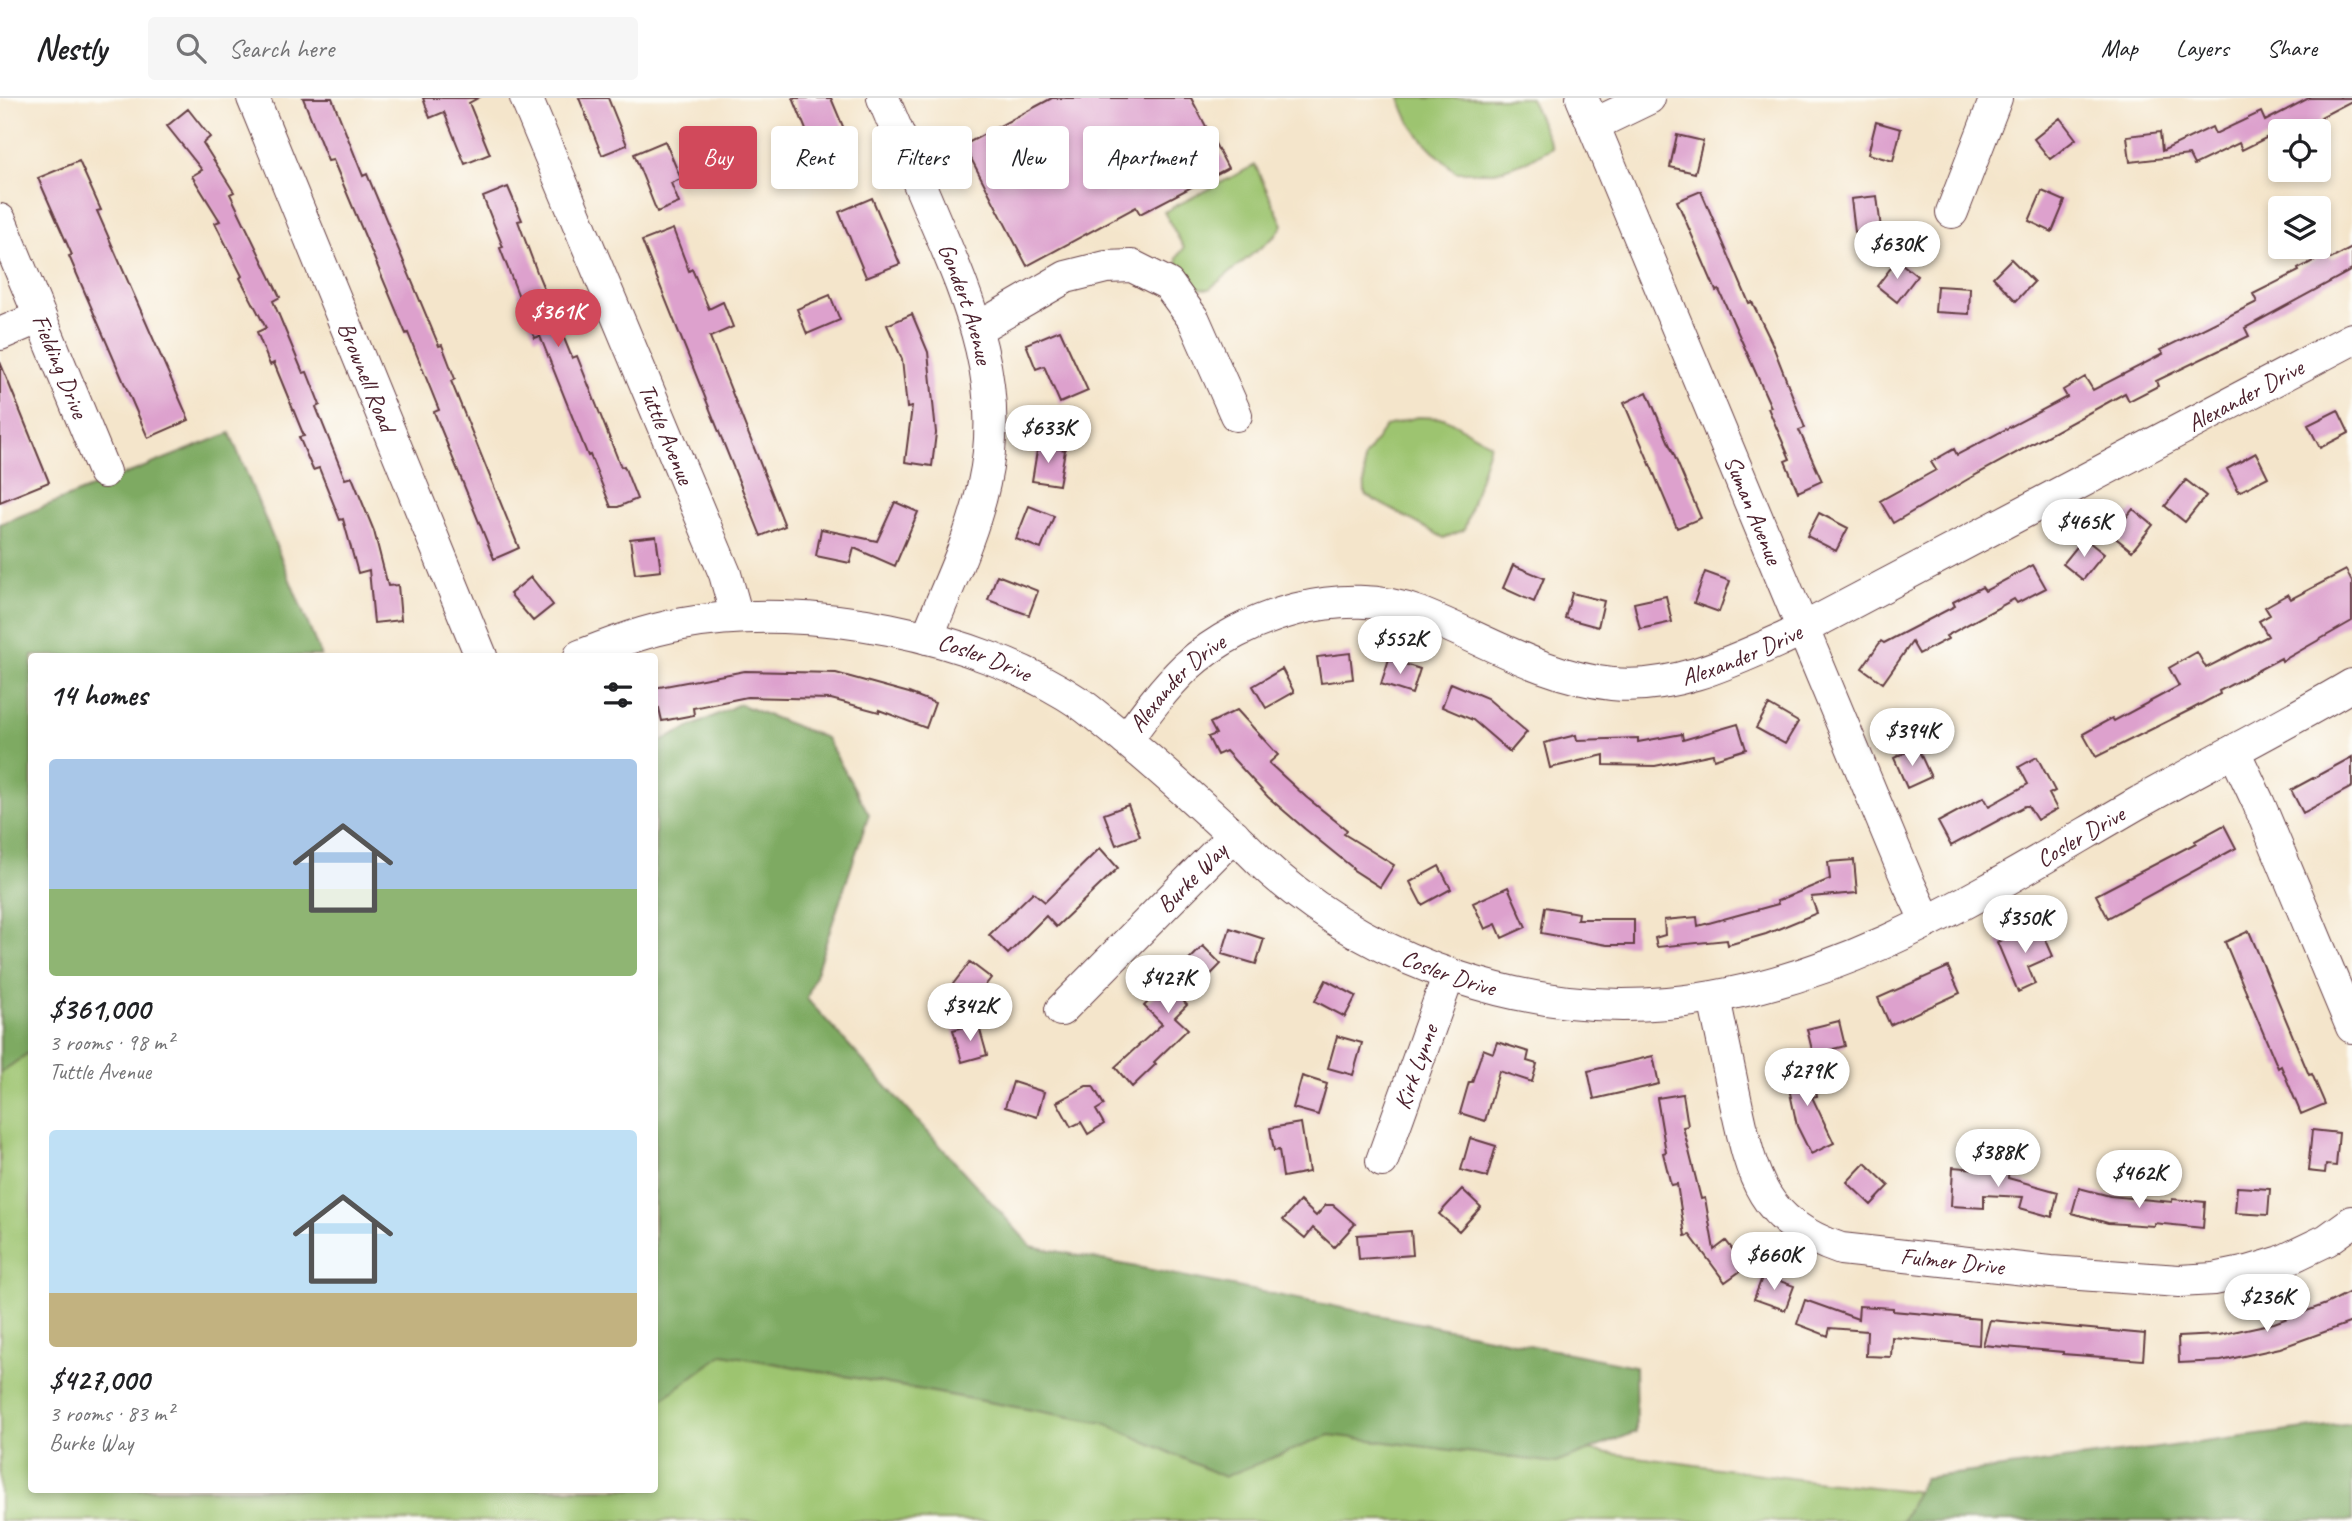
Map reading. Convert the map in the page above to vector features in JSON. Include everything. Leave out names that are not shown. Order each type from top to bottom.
[{"type":"street","name":"Brownell Road","points":[[253,98],[480,653]]},
{"type":"street","name":"Tuttle Avenue","points":[[526,98],[724,574],[737,617]]},
{"type":"street","name":"Gondert Avenue","points":[[883,98],[966,291],[978,328],[987,374],[991,415],[984,483],[974,519],[927,638]]},
{"type":"street","points":[[1587,112],[1649,98]]},
{"type":"street","points":[[1952,212],[1996,98]]},
{"type":"street","name":"Suman Avenue","points":[[1587,112],[1927,922]]},
{"type":"street","name":"Fielding Drive","points":[[0,220],[104,472]]},
{"type":"street","points":[[978,328],[1066,278],[1106,267],[1132,266],[1168,284],[1194,320],[1236,415]]},
{"type":"street","points":[[0,334],[40,317]]},
{"type":"street","name":"Alexander Drive","points":[[1126,740],[1164,689],[1189,664],[1216,644],[1277,614],[1309,606],[1374,604],[1415,612],[1551,672],[1583,680],[1648,684],[1682,679],[1738,659],[1803,628],[2352,339]]},
{"type":"street","name":"Cosler Drive","points":[[588,653],[640,634],[684,624],[772,615],[817,618],[880,628],[977,653],[1038,680],[1082,705],[1234,835],[1272,873],[1314,906],[1397,954],[1449,974],[1520,993],[1615,1005],[1664,1004],[1714,998],[1801,975],[1869,949],[1927,922],[2352,685]]},
{"type":"street","points":[[2234,751],[2352,1027]]},
{"type":"street","name":"Burke Way","points":[[1061,1010],[1234,835]]},
{"type":"street","name":"Kirk Lynne","points":[[1382,1161],[1449,974]]},
{"type":"street","name":"Fulmer Drive","points":[[1714,998],[1748,1159],[1760,1188],[1774,1208],[1798,1230],[1841,1250],[2051,1272],[2179,1281],[2225,1277],[2281,1262],[2327,1240],[2352,1222]]},
{"type":"green space","points":[[1400,98],[1530,98],[1552,147],[1527,161],[1495,172],[1456,172],[1415,130]]},
{"type":"green space","points":[[1255,165],[1283,225],[1275,236],[1209,289],[1201,289],[1189,285],[1182,277],[1177,257],[1184,248],[1164,212],[1209,189],[1219,189],[1219,184]]},
{"type":"green space","points":[[1417,417],[1444,418],[1490,444],[1464,530],[1444,538],[1365,495],[1364,458],[1386,426]]},
{"type":"green space","points":[[230,433],[320,653],[28,653],[28,1053],[0,1073],[0,524]]},
{"type":"green space","points":[[739,704],[826,738],[869,814],[807,999],[1031,1246],[1635,1366],[1636,1432],[1556,1463],[1330,1435],[1224,1477],[1104,1423],[723,1354],[661,1400],[658,1397],[658,743]]},
{"type":"green space","points":[[28,1018],[28,1493],[658,1493],[658,1180],[1136,1388],[1804,1480],[2205,1521],[0,1521],[0,1039]]},
{"type":"green space","points":[[2352,1423],[2352,1521],[1902,1521],[1924,1478]]},
{"type":"building","points":[[303,98],[332,98],[363,176],[367,174],[439,346],[442,345],[455,379],[451,381],[519,548],[494,559],[434,412],[439,410],[408,333],[406,334],[333,160],[328,161]]},
{"type":"building","points":[[423,98],[478,98],[469,103],[490,154],[465,164],[444,112],[430,118]]},
{"type":"building","points":[[579,98],[608,98],[627,145],[602,155]]},
{"type":"building","points":[[793,98],[831,98],[843,126],[804,126]]},
{"type":"building","points":[[1052,98],[1191,98],[1206,126],[1083,126],[1083,189],[1188,189],[1140,214],[1136,207],[1027,266],[987,189],[1069,189],[1069,126],[1000,126]]},
{"type":"building","points":[[2309,98],[2352,98],[2352,101],[2321,117],[2322,119],[2269,119]]},
{"type":"building","points":[[188,109],[210,137],[203,143],[234,192],[230,194],[280,297],[273,301],[303,373],[307,372],[320,405],[316,407],[345,479],[352,477],[374,531],[388,586],[398,585],[401,620],[374,623],[369,570],[358,573],[343,519],[340,520],[319,468],[313,470],[299,437],[304,436],[274,363],[270,365],[257,332],[266,328],[215,223],[220,221],[192,176],[202,170],[167,126]]},
{"type":"building","points":[[2261,112],[2265,121],[2268,119],[2268,137],[2242,150],[2239,143],[2194,165],[2189,155],[2130,162],[2127,136],[2160,132],[2162,151],[2212,127],[2215,134]]},
{"type":"building","points":[[2060,118],[2076,139],[2050,159],[2034,139]]},
{"type":"building","points":[[1876,122],[1901,129],[1893,161],[1868,154]]},
{"type":"building","points":[[986,133],[986,187],[972,160],[972,141]]},
{"type":"building","points":[[1677,135],[1703,141],[1695,173],[1670,167]]},
{"type":"building","points":[[665,141],[679,174],[679,180],[671,183],[679,203],[657,212],[634,154]]},
{"type":"building","points":[[1219,151],[1228,168],[1219,173]]},
{"type":"building","points":[[79,161],[101,210],[97,211],[189,420],[148,438],[38,178]]},
{"type":"building","points":[[508,187],[522,220],[518,221],[537,272],[572,358],[577,356],[621,467],[624,466],[637,499],[618,507],[611,507],[540,336],[535,338],[500,248],[503,247],[483,197]]},
{"type":"building","points":[[1701,191],[1749,303],[1752,302],[1771,341],[1805,428],[1799,430],[1822,481],[1798,492],[1785,461],[1790,459],[1768,408],[1771,407],[1677,201]]},
{"type":"building","points":[[2042,191],[2065,201],[2052,232],[2029,221]]},
{"type":"building","points":[[1877,196],[1881,229],[1855,232],[1851,199]]},
{"type":"building","points":[[872,198],[900,264],[866,277],[839,212]]},
{"type":"building","points":[[673,229],[689,271],[692,269],[709,309],[723,302],[733,327],[710,337],[785,526],[761,536],[642,241]]},
{"type":"building","points":[[2352,248],[2352,270],[2245,328],[2249,336],[2156,381],[2158,386],[2129,401],[2125,393],[1893,523],[1880,501],[1936,470],[1931,462],[1954,449],[1957,455],[2067,397],[2063,390],[2085,377],[2093,390],[2163,354],[2160,350],[2257,302],[2253,294],[2299,271],[2298,269],[2317,259],[2331,259]]},
{"type":"building","points":[[2011,259],[2034,282],[2016,301],[1993,277]]},
{"type":"building","points":[[1897,260],[1917,276],[1897,302],[1877,286]]},
{"type":"building","points":[[1937,286],[1970,288],[1969,314],[1935,312]]},
{"type":"building","points":[[830,295],[840,320],[807,334],[797,309]]},
{"type":"building","points":[[912,314],[928,352],[936,433],[932,466],[905,462],[912,407],[907,408],[902,359],[887,325]]},
{"type":"building","points":[[1060,330],[1088,391],[1060,403],[1044,366],[1036,369],[1026,344]]},
{"type":"building","points":[[0,362],[49,482],[0,502]]},
{"type":"building","points":[[1647,392],[1701,518],[1677,528],[1624,403]]},
{"type":"building","points":[[2338,410],[2349,433],[2320,448],[2308,425]]},
{"type":"building","points":[[1038,445],[1065,450],[1059,485],[1032,481]]},
{"type":"building","points":[[2256,453],[2268,477],[2239,492],[2227,469]]},
{"type":"building","points":[[2186,480],[2206,496],[2185,522],[2165,506]]},
{"type":"building","points":[[895,502],[918,512],[895,566],[854,548],[850,563],[816,556],[821,529],[877,541]]},
{"type":"building","points":[[1029,506],[1054,516],[1041,549],[1016,539]]},
{"type":"building","points":[[2133,509],[2153,525],[2132,551],[2112,535]]},
{"type":"building","points":[[1819,513],[1848,528],[1836,551],[1807,536]]},
{"type":"building","points":[[656,536],[661,571],[635,574],[630,539]]},
{"type":"building","points":[[2084,538],[2104,554],[2083,580],[2063,564]]},
{"type":"building","points":[[1513,565],[1544,578],[1534,602],[1503,588]]},
{"type":"building","points":[[2033,565],[2046,588],[2017,603],[2014,599],[1919,654],[1912,642],[1883,683],[1862,668],[1881,641],[1884,643],[1955,606],[1953,602],[1982,587],[1985,591]]},
{"type":"building","points":[[2346,570],[2352,582],[2352,621],[2282,661],[2281,658],[2219,691],[2220,694],[2192,709],[2096,757],[2083,734],[2112,718],[2114,721],[2179,686],[2169,668],[2197,652],[2206,668],[2268,636],[2259,621],[2270,615],[2265,607],[2288,594],[2291,599]]},
{"type":"building","points":[[1705,572],[1730,581],[1719,612],[1694,603]]},
{"type":"building","points":[[997,575],[1038,591],[1029,615],[988,600]]},
{"type":"building","points":[[531,577],[553,605],[533,621],[510,594]]},
{"type":"building","points":[[1572,593],[1604,601],[1598,627],[1565,618]]},
{"type":"building","points":[[1666,596],[1672,622],[1640,629],[1634,603]]},
{"type":"building","points":[[1350,653],[1353,679],[1321,683],[1317,657]]},
{"type":"building","points":[[1389,659],[1420,669],[1412,694],[1381,684]]},
{"type":"building","points":[[1282,669],[1294,692],[1266,708],[1253,686]]},
{"type":"building","points":[[745,671],[836,673],[935,703],[926,728],[879,710],[831,699],[747,697],[693,708],[694,715],[662,721],[658,708],[658,687]]},
{"type":"building","points":[[1451,683],[1487,698],[1527,732],[1510,752],[1473,720],[1442,707]]},
{"type":"building","points":[[1769,705],[1798,722],[1785,744],[1756,728]]},
{"type":"building","points":[[1237,710],[1278,755],[1269,763],[1347,830],[1344,834],[1394,865],[1380,887],[1352,869],[1268,797],[1226,751],[1217,755],[1208,737],[1216,734],[1210,723]]},
{"type":"building","points":[[1738,724],[1746,749],[1714,759],[1713,754],[1655,766],[1604,765],[1604,755],[1550,768],[1544,743],[1576,735],[1577,740],[1638,738],[1638,742],[1682,734],[1683,740]]},
{"type":"building","points":[[1917,747],[1931,777],[1907,788],[1894,758]]},
{"type":"building","points":[[2037,757],[2055,791],[2049,794],[2057,809],[2037,820],[2028,806],[2025,806],[1951,846],[1938,822],[1984,797],[1989,806],[2028,784],[2019,767]]},
{"type":"building","points":[[2352,757],[2352,787],[2303,813],[2291,790]]},
{"type":"building","points":[[1128,805],[1140,836],[1116,845],[1104,814]]},
{"type":"building","points":[[2224,825],[2236,848],[2108,918],[2096,895],[2196,843],[2195,841]]},
{"type":"building","points":[[1100,848],[1118,868],[1056,927],[1046,916],[1008,954],[989,935],[1033,892],[1045,902]]},
{"type":"building","points":[[1854,860],[1857,893],[1811,897],[1817,913],[1766,934],[1728,945],[1727,940],[1657,947],[1655,938],[1665,935],[1664,920],[1697,917],[1698,926],[1778,904],[1777,901],[1830,879],[1828,862]]},
{"type":"building","points":[[1439,866],[1451,889],[1422,905],[1410,882]]},
{"type":"building","points":[[1508,887],[1526,927],[1502,938],[1496,924],[1485,929],[1473,903]]},
{"type":"building","points":[[1545,907],[1578,913],[1577,919],[1634,919],[1634,945],[1607,945],[1541,933]]},
{"type":"building","points":[[2039,924],[2053,956],[2028,967],[2035,984],[2018,992],[1997,942]]},
{"type":"building","points":[[1230,928],[1264,939],[1256,964],[1222,954]]},
{"type":"building","points":[[2249,931],[2309,1075],[2312,1074],[2325,1104],[2301,1114],[2281,1066],[2278,1068],[2225,942]]},
{"type":"building","points":[[1203,946],[1221,964],[1184,1002],[1187,1005],[1175,1017],[1188,1029],[1132,1087],[1115,1067],[1162,1024],[1144,1006]]},
{"type":"building","points":[[970,962],[991,978],[971,1004],[950,988]]},
{"type":"building","points":[[1948,967],[1960,993],[1890,1025],[1878,998]]},
{"type":"building","points":[[1326,980],[1356,996],[1345,1017],[1315,1001]]},
{"type":"building","points":[[1839,1021],[1845,1046],[1813,1054],[1807,1029]]},
{"type":"building","points":[[978,1023],[987,1055],[962,1062],[953,1030]]},
{"type":"building","points":[[1337,1036],[1362,1043],[1353,1075],[1328,1068]]},
{"type":"building","points":[[1497,1042],[1529,1052],[1527,1061],[1537,1064],[1532,1082],[1499,1071],[1485,1121],[1460,1113],[1483,1049],[1493,1053]]},
{"type":"building","points":[[1653,1056],[1659,1084],[1594,1099],[1588,1071]]},
{"type":"building","points":[[1811,1063],[1817,1096],[1812,1097],[1834,1143],[1811,1154],[1797,1126],[1785,1069]]},
{"type":"building","points":[[1302,1076],[1327,1084],[1318,1115],[1293,1108]]},
{"type":"building","points":[[1013,1082],[1044,1092],[1037,1117],[1005,1107]]},
{"type":"building","points":[[1086,1086],[1093,1086],[1104,1105],[1096,1110],[1104,1124],[1088,1134],[1081,1122],[1071,1127],[1057,1102]]},
{"type":"building","points":[[1683,1094],[1688,1126],[1683,1127],[1701,1199],[1705,1198],[1714,1250],[1726,1241],[1746,1267],[1725,1282],[1690,1235],[1685,1236],[1677,1184],[1671,1185],[1663,1153],[1666,1152],[1657,1098]]},
{"type":"building","points":[[1301,1123],[1309,1172],[1283,1177],[1279,1150],[1274,1151],[1270,1128]]},
{"type":"building","points":[[2312,1130],[2339,1133],[2336,1166],[2326,1165],[2325,1173],[2308,1171]]},
{"type":"building","points":[[1470,1138],[1496,1146],[1487,1177],[1461,1170]]},
{"type":"building","points":[[1865,1163],[1889,1186],[1871,1205],[1847,1182]]},
{"type":"building","points":[[1991,1163],[2009,1164],[2008,1178],[2058,1192],[2052,1217],[2020,1208],[2023,1197],[1984,1195],[1984,1208],[1951,1206],[1953,1167],[1990,1170]]},
{"type":"building","points":[[2237,1187],[2270,1189],[2268,1215],[2235,1213]]},
{"type":"building","points":[[2079,1188],[2110,1196],[2205,1202],[2203,1228],[2154,1223],[2154,1226],[2108,1223],[2072,1213]]},
{"type":"building","points":[[1462,1189],[1481,1207],[1459,1231],[1439,1214]]},
{"type":"building","points":[[1300,1201],[1316,1216],[1326,1205],[1333,1205],[1355,1224],[1334,1247],[1313,1228],[1305,1238],[1283,1220]]},
{"type":"building","points":[[1411,1231],[1413,1255],[1359,1259],[1357,1235]]},
{"type":"building","points":[[1763,1275],[1794,1286],[1785,1310],[1754,1299]]},
{"type":"building","points":[[2352,1291],[2352,1322],[2280,1348],[2221,1361],[2179,1363],[2178,1337],[2219,1335],[2274,1323],[2326,1304]]},
{"type":"building","points":[[1805,1300],[1858,1319],[1859,1306],[1980,1319],[1979,1345],[1892,1337],[1891,1357],[1866,1356],[1867,1331],[1830,1328],[1828,1336],[1797,1324]]},
{"type":"building","points":[[1990,1320],[2145,1334],[2143,1360],[1983,1345]]}]
